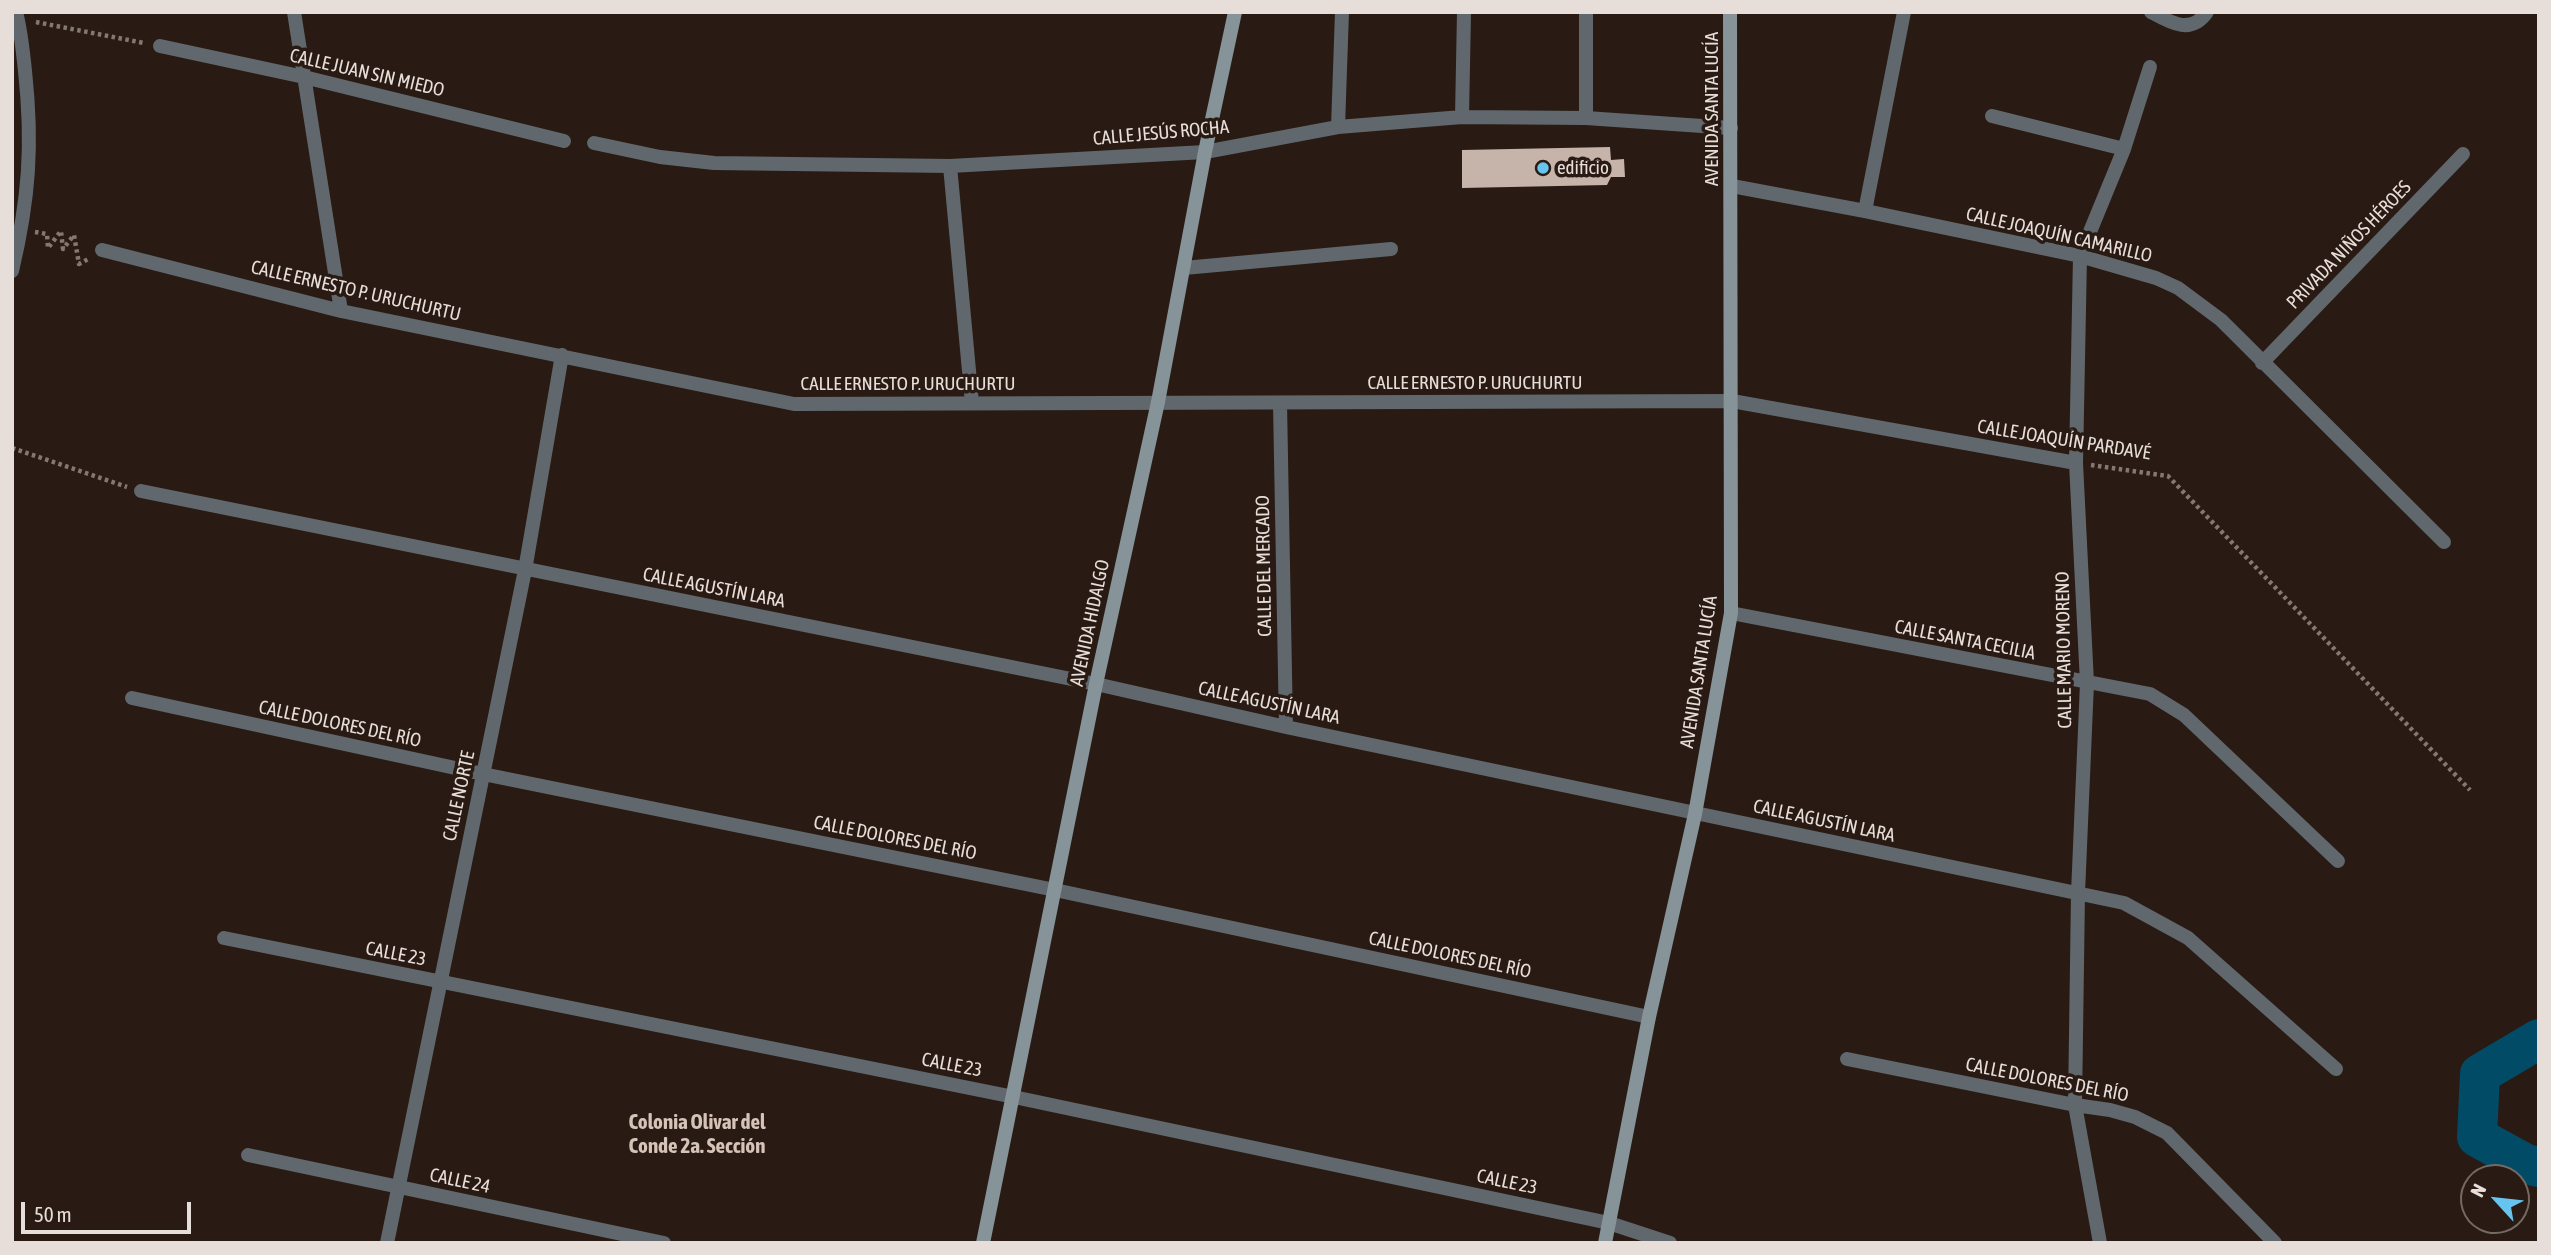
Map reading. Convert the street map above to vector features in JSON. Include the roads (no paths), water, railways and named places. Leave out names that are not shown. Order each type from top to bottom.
[{"type":"street","points":[[294,12],[341,311]]},
{"type":"street","name":"AVENIDA HIDALGO","points":[[983,1243],[1096,684],[1158,402],[1205,152],[1235,12]]},
{"type":"street","points":[[1338,127],[1342,12]]},
{"type":"street","points":[[1462,117],[1464,12]]},
{"type":"street","points":[[1586,12],[1586,118]]},
{"type":"street","name":"AVENIDA SANTA LUCÍA","points":[[1605,1243],[1649,1017],[1695,814],[1731,614],[1730,12]]},
{"type":"street","points":[[1865,211],[1904,12]]},
{"type":"street","points":[[2151,12],[2182,26],[2195,24],[2207,12]]},
{"type":"street","points":[[12,271],[17,228],[30,164],[30,114],[15,16]]},
{"type":"street","name":"CALLE JUAN SIN MIEDO","points":[[160,46],[304,77],[564,141]]},
{"type":"street","name":"CALLE MARIO MORENO","points":[[2100,1243],[2075,1105],[2078,893],[2087,683],[2076,463],[2080,256],[2124,149],[2150,67]]},
{"type":"street","points":[[1993,116],[2124,149]]},
{"type":"street","name":"CALLE JESÚS ROCHA","points":[[594,143],[660,157],[714,163],[950,166],[1205,152],[1338,127],[1462,117],[1586,118],[1731,128]]},
{"type":"street","name":"PRIVADA NIÑOS HÉROES","points":[[2262,363],[2463,154]]},
{"type":"street","points":[[950,166],[972,403]]},
{"type":"street","name":"CALLE JOAQUÍN CAMARILLO","points":[[1732,186],[2080,256],[2156,278],[2178,288],[2221,320],[2444,542]]},
{"type":"street","points":[[1184,268],[1391,249]]},
{"type":"street","name":"CALLE ERNESTO P. URUCHURTU","points":[[102,250],[341,311],[794,404],[1732,401]]},
{"type":"street","name":"CALLE NORTE","points":[[387,1243],[525,570],[562,355]]},
{"type":"street","name":"CALLE JOAQUÍN PARDAVÉ","points":[[1732,401],[2076,463]]},
{"type":"street","name":"CALLE DEL MERCADO","points":[[1280,403],[1286,727]]},
{"type":"street","name":"CALLE AGUSTÍN LARA","points":[[141,491],[1096,684],[1286,727],[2124,903],[2188,938],[2336,1069]]},
{"type":"street","name":"CALLE SANTA CECILIA","points":[[1731,614],[2150,694],[2184,715],[2338,862]]},
{"type":"street","name":"CALLE DOLORES DEL RÍO","points":[[132,698],[483,774],[1055,890],[1649,1017]]},
{"type":"street","name":"CALLE 23","points":[[223,938],[1014,1097],[1609,1223],[1670,1243]]},
{"type":"street","name":"CALLE DOLORES DEL RÍO","points":[[1847,1059],[2135,1117],[2167,1133],[2276,1243]]},
{"type":"street","name":"CALLE 24","points":[[248,1155],[664,1243]]},
{"type":"waterway","points":[[2539,1039],[2480,1074],[2477,1137],[2526,1164],[2539,1167]]},
{"type":"place","name":"edificio","points":[[1543,168]]},
{"type":"district","name":"Colonia Olivar del Conde 2a. Sección","points":[[697,1134]]}]
